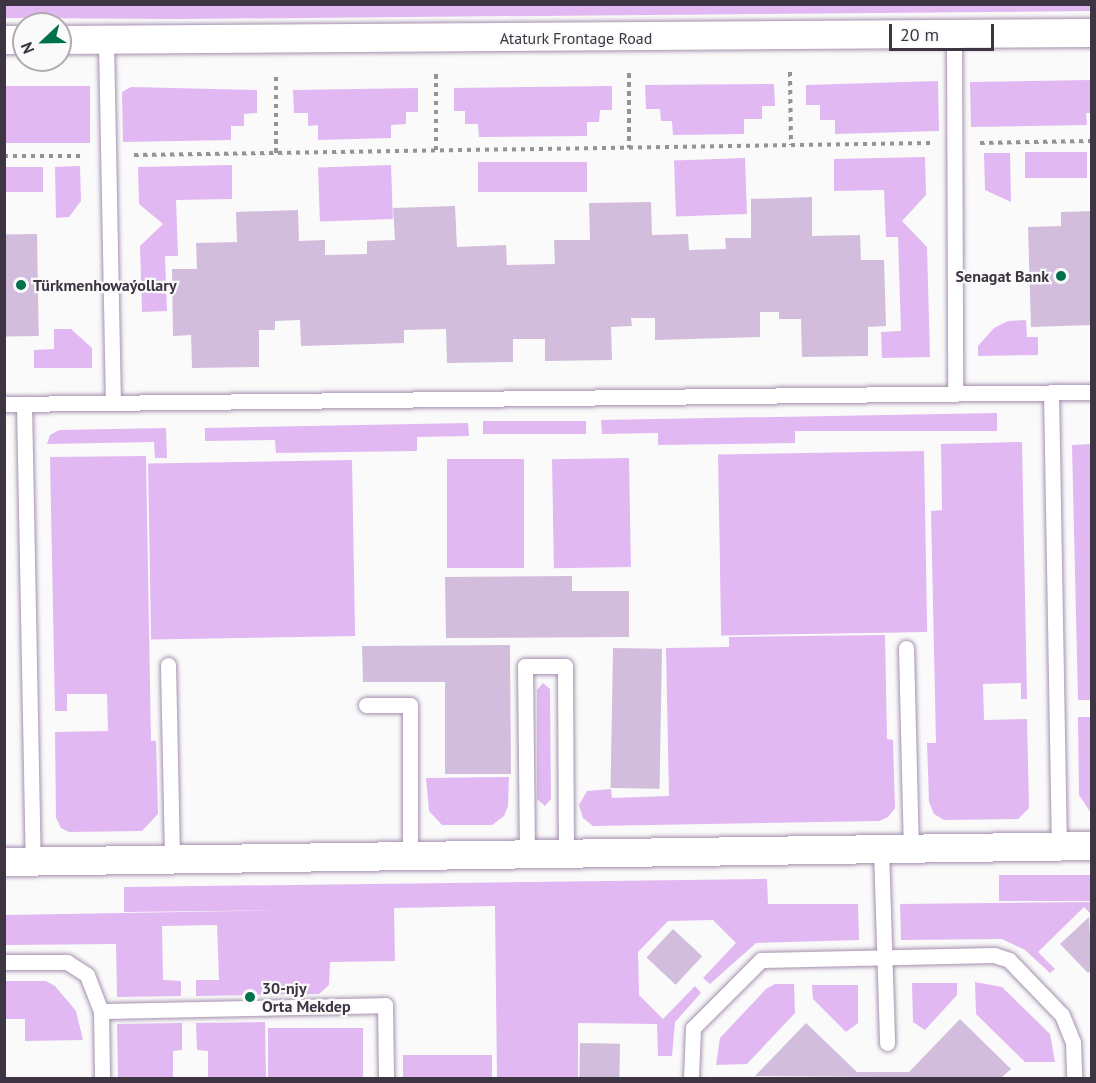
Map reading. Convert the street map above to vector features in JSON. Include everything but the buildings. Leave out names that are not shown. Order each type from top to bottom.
[{"type":"street","name":"Ataturk Frontage Road","points":[[72,40],[954,36],[1092,33]]},
{"type":"street","points":[[4,862],[1092,846]]},
{"type":"lane","points":[[954,36],[955,394]]},
{"type":"lane","points":[[106,41],[113,401]]},
{"type":"lane","points":[[1051,392],[1059,847]]},
{"type":"lane","points":[[4,404],[1092,392]]},
{"type":"lane","points":[[24,404],[33,862]]},
{"type":"lane","points":[[906,648],[911,849]]},
{"type":"lane","points":[[168,665],[172,860]]},
{"type":"lane","points":[[527,854],[525,666],[565,666],[566,854]]},
{"type":"lane","points":[[366,705],[410,705],[410,856]]},
{"type":"lane","points":[[880,849],[887,1042]]},
{"type":"lane","points":[[691,1078],[693,1028],[752,966],[771,958],[994,955],[1009,960],[1062,1016],[1070,1028],[1074,1078]]},
{"type":"lane","points":[[4,962],[67,962],[87,975],[101,1011],[102,1078]]},
{"type":"lane","points":[[101,1011],[385,1005],[386,1078]]},
{"type":"path","points":[[790,72],[790,145]]},
{"type":"path","points":[[629,73],[629,148]]},
{"type":"path","points":[[436,74],[436,150]]},
{"type":"path","points":[[276,75],[276,153]]},
{"type":"path","points":[[4,156],[1092,141]]},
{"type":"shaded area","points":[[5,4],[1091,4],[1092,11],[183,19],[72,18],[72,12],[12,12],[12,18],[5,18]]},
{"type":"shaded area","points":[[1091,80],[1091,113],[1086,113],[1087,125],[971,127],[970,82]]},
{"type":"shaded area","points":[[938,81],[939,131],[835,134],[835,120],[820,120],[820,105],[806,105],[806,85]]},
{"type":"shaded area","points":[[774,84],[775,106],[762,106],[762,119],[744,119],[744,134],[673,135],[672,121],[661,121],[660,109],[646,109],[645,85]]},
{"type":"shaded area","points":[[5,86],[90,86],[90,143],[5,143]]},
{"type":"shaded area","points":[[612,86],[612,110],[600,110],[599,122],[587,122],[587,136],[479,137],[478,124],[465,124],[465,111],[454,111],[454,88]]},
{"type":"shaded area","points":[[131,87],[257,90],[257,113],[244,114],[244,126],[231,126],[231,140],[123,142],[122,92]]},
{"type":"shaded area","points":[[418,88],[418,112],[406,112],[406,124],[391,125],[391,138],[318,140],[318,125],[308,126],[308,113],[294,113],[293,90]]},
{"type":"shaded area","points":[[1025,152],[1087,152],[1087,178],[1025,178]]},
{"type":"shaded area","points":[[984,153],[1010,153],[1011,202],[985,190]]},
{"type":"shaded area","points":[[925,157],[926,195],[902,221],[927,247],[930,357],[882,358],[881,332],[901,331],[898,237],[886,237],[884,190],[834,191],[834,159]]},
{"type":"shaded area","points":[[745,158],[747,214],[676,216],[674,160]]},
{"type":"shaded area","points":[[478,162],[587,162],[587,192],[478,192]]},
{"type":"shaded area","points":[[232,165],[232,199],[176,200],[178,256],[165,256],[167,311],[142,312],[140,246],[163,224],[139,204],[138,167]]},
{"type":"shaded area","points":[[391,165],[393,219],[320,222],[318,168]]},
{"type":"shaded area","points":[[80,166],[81,201],[69,217],[56,218],[55,167]]},
{"type":"shaded area","points":[[5,167],[43,167],[43,192],[5,192]]},
{"type":"shaded area","points":[[1026,320],[1027,337],[1038,337],[1038,355],[978,356],[978,346],[994,328],[1008,321]]},
{"type":"shaded area","points":[[54,329],[71,329],[92,348],[92,368],[34,368],[34,350],[54,349]]},
{"type":"shaded area","points":[[997,413],[997,431],[795,431],[795,443],[658,445],[658,433],[602,434],[601,420]]},
{"type":"shaded area","points":[[483,421],[586,421],[586,434],[483,434]]},
{"type":"shaded area","points":[[468,423],[469,436],[417,437],[417,451],[276,453],[275,440],[205,441],[205,428]]},
{"type":"shaded area","points":[[166,428],[167,458],[155,458],[154,442],[47,444],[50,435],[59,430]]},
{"type":"shaded area","points":[[1022,442],[1027,699],[1021,699],[1021,683],[983,684],[984,720],[1027,719],[1029,808],[1018,819],[944,820],[934,814],[929,802],[927,743],[936,743],[931,511],[942,510],[941,444]]},
{"type":"shaded area","points":[[1091,444],[1091,700],[1078,700],[1072,445]]},
{"type":"shaded area","points":[[924,451],[927,632],[721,636],[718,455]]},
{"type":"shaded area","points":[[146,456],[151,741],[156,741],[158,814],[142,831],[69,832],[61,828],[56,818],[55,732],[108,731],[107,694],[67,694],[67,711],[55,711],[50,457]]},
{"type":"shaded area","points":[[629,458],[631,567],[554,568],[552,459]]},
{"type":"shaded area","points":[[447,459],[524,459],[524,568],[447,568]]},
{"type":"shaded area","points":[[352,460],[355,636],[151,640],[148,464]]},
{"type":"shaded area","points":[[885,635],[887,739],[893,740],[895,808],[888,817],[879,821],[593,826],[583,818],[579,805],[587,791],[611,789],[612,798],[669,796],[666,648],[729,647],[729,637]]},
{"type":"shaded area","points":[[543,683],[550,689],[551,799],[545,806],[537,799],[537,690]]},
{"type":"shaded area","points":[[1078,717],[1091,717],[1091,813],[1079,795]]},
{"type":"shaded area","points":[[509,777],[508,806],[504,816],[492,825],[442,825],[429,811],[426,778]]},
{"type":"shaded area","points":[[999,875],[1091,875],[1091,901],[999,901]]},
{"type":"shaded area","points":[[767,879],[768,904],[858,904],[859,940],[756,943],[710,984],[703,978],[736,943],[713,920],[668,921],[638,952],[639,995],[663,1019],[695,986],[701,993],[675,1022],[672,1056],[658,1056],[657,1024],[578,1023],[578,1078],[497,1078],[495,906],[394,908],[395,961],[330,962],[329,985],[319,994],[196,996],[196,980],[219,980],[217,925],[162,926],[163,980],[181,981],[181,996],[117,997],[116,944],[5,945],[5,915],[293,910],[124,912],[124,887]]},
{"type":"shaded area","points":[[1091,902],[1091,914],[1084,907],[1038,952],[1055,969],[1050,973],[1025,950],[1002,939],[901,940],[900,904]]},
{"type":"shaded area","points":[[5,981],[46,981],[55,986],[76,1011],[83,1040],[25,1041],[25,1019],[5,1019]]},
{"type":"shaded area","points":[[975,982],[1002,987],[1050,1034],[1055,1062],[1025,1062],[976,1014]]},
{"type":"shaded area","points":[[912,983],[957,983],[957,995],[925,1030],[913,1022]]},
{"type":"shaded area","points":[[775,984],[794,984],[795,1013],[747,1064],[716,1065],[720,1038],[766,989]]},
{"type":"shaded area","points":[[812,985],[858,985],[858,1023],[846,1032],[813,999]]},
{"type":"shaded area","points":[[265,1022],[266,1078],[208,1078],[208,1051],[197,1050],[196,1023]]},
{"type":"shaded area","points":[[182,1023],[182,1050],[173,1051],[173,1078],[118,1078],[117,1024]]},
{"type":"shaded area","points":[[268,1028],[363,1028],[363,1078],[268,1078]]},
{"type":"shaded area","points":[[403,1055],[492,1055],[492,1078],[403,1078]]},
{"type":"place","name":"Senagat Bank","points":[[1061,276]]},
{"type":"place","name":"Türkmenhowaýollary","points":[[21,285]]},
{"type":"place","name":"30-njy Orta Mekdep","points":[[250,997]]}]
